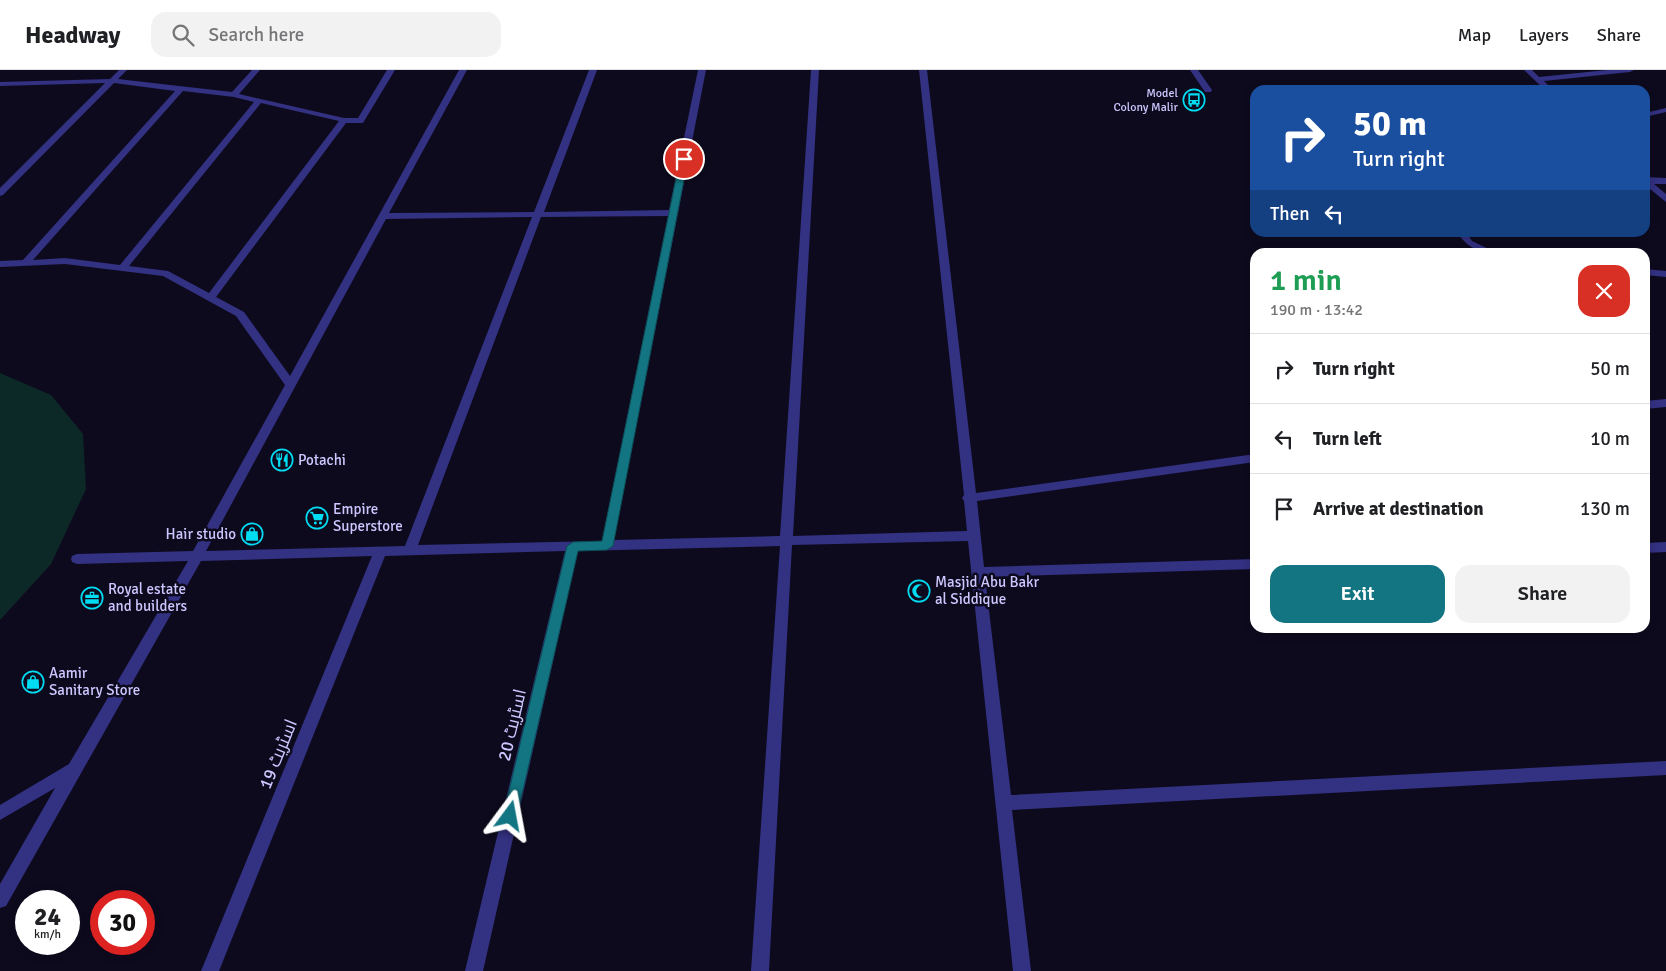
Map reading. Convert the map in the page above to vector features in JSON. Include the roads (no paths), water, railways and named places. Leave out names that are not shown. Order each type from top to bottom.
[{"type":"street","points":[[0,193],[123,70]]},
{"type":"street","points":[[234,95],[256,70]]},
{"type":"street","points":[[0,84],[112,81],[234,95],[344,120],[360,120],[391,70]]},
{"type":"street","points":[[0,900],[197,556],[463,70]]},
{"type":"street","points":[[410,550],[593,70]]},
{"type":"street","points":[[607,546],[702,70]]},
{"type":"street","points":[[760,971],[815,70]]},
{"type":"street","points":[[923,70],[968,498],[1022,971]]},
{"type":"street","points":[[1194,70],[1208,90]]},
{"type":"street","points":[[1528,70],[1544,85]]},
{"type":"street","points":[[1537,78],[1630,70]]},
{"type":"street","points":[[26,262],[181,89]]},
{"type":"street","points":[[122,268],[259,101]]},
{"type":"street","points":[[1650,114],[1666,110]]},
{"type":"street","points":[[210,298],[344,120]]},
{"type":"street","points":[[1650,180],[1666,181]]},
{"type":"street","points":[[1650,184],[1666,200]]},
{"type":"street","points":[[383,216],[673,213]]},
{"type":"street","points":[[1465,237],[1470,243],[1481,248]]},
{"type":"street","points":[[0,264],[65,261],[165,273],[240,314],[290,386]]},
{"type":"street","points":[[1650,272],[1666,274]]},
{"type":"street","points":[[1650,405],[1666,403]]},
{"type":"street","points":[[968,498],[1250,459]]},
{"type":"street","points":[[77,559],[973,536]]},
{"type":"street","name":"اسٹریٹ 20","points":[[474,971],[573,546]]},
{"type":"street","points":[[1650,548],[1666,547]]},
{"type":"street","name":"اسٹریٹ 19","points":[[210,971],[381,551]]},
{"type":"street","points":[[977,572],[1250,564]]},
{"type":"street","points":[[0,813],[75,768]]},
{"type":"street","points":[[1003,803],[1666,768]]},
{"type":"place","name":"Model Colony Malir","points":[[1194,100]]},
{"type":"place","name":"Potachi","points":[[282,460]]},
{"type":"place","name":"Empire Superstore","points":[[317,518]]},
{"type":"place","name":"Hair studio","points":[[252,534]]},
{"type":"place","name":"Masjid Abu Bakr al Siddique","points":[[919,591]]},
{"type":"place","name":"Royal estate and builders","points":[[92,598]]},
{"type":"place","name":"Aamir Sanitary Store","points":[[33,682]]}]
